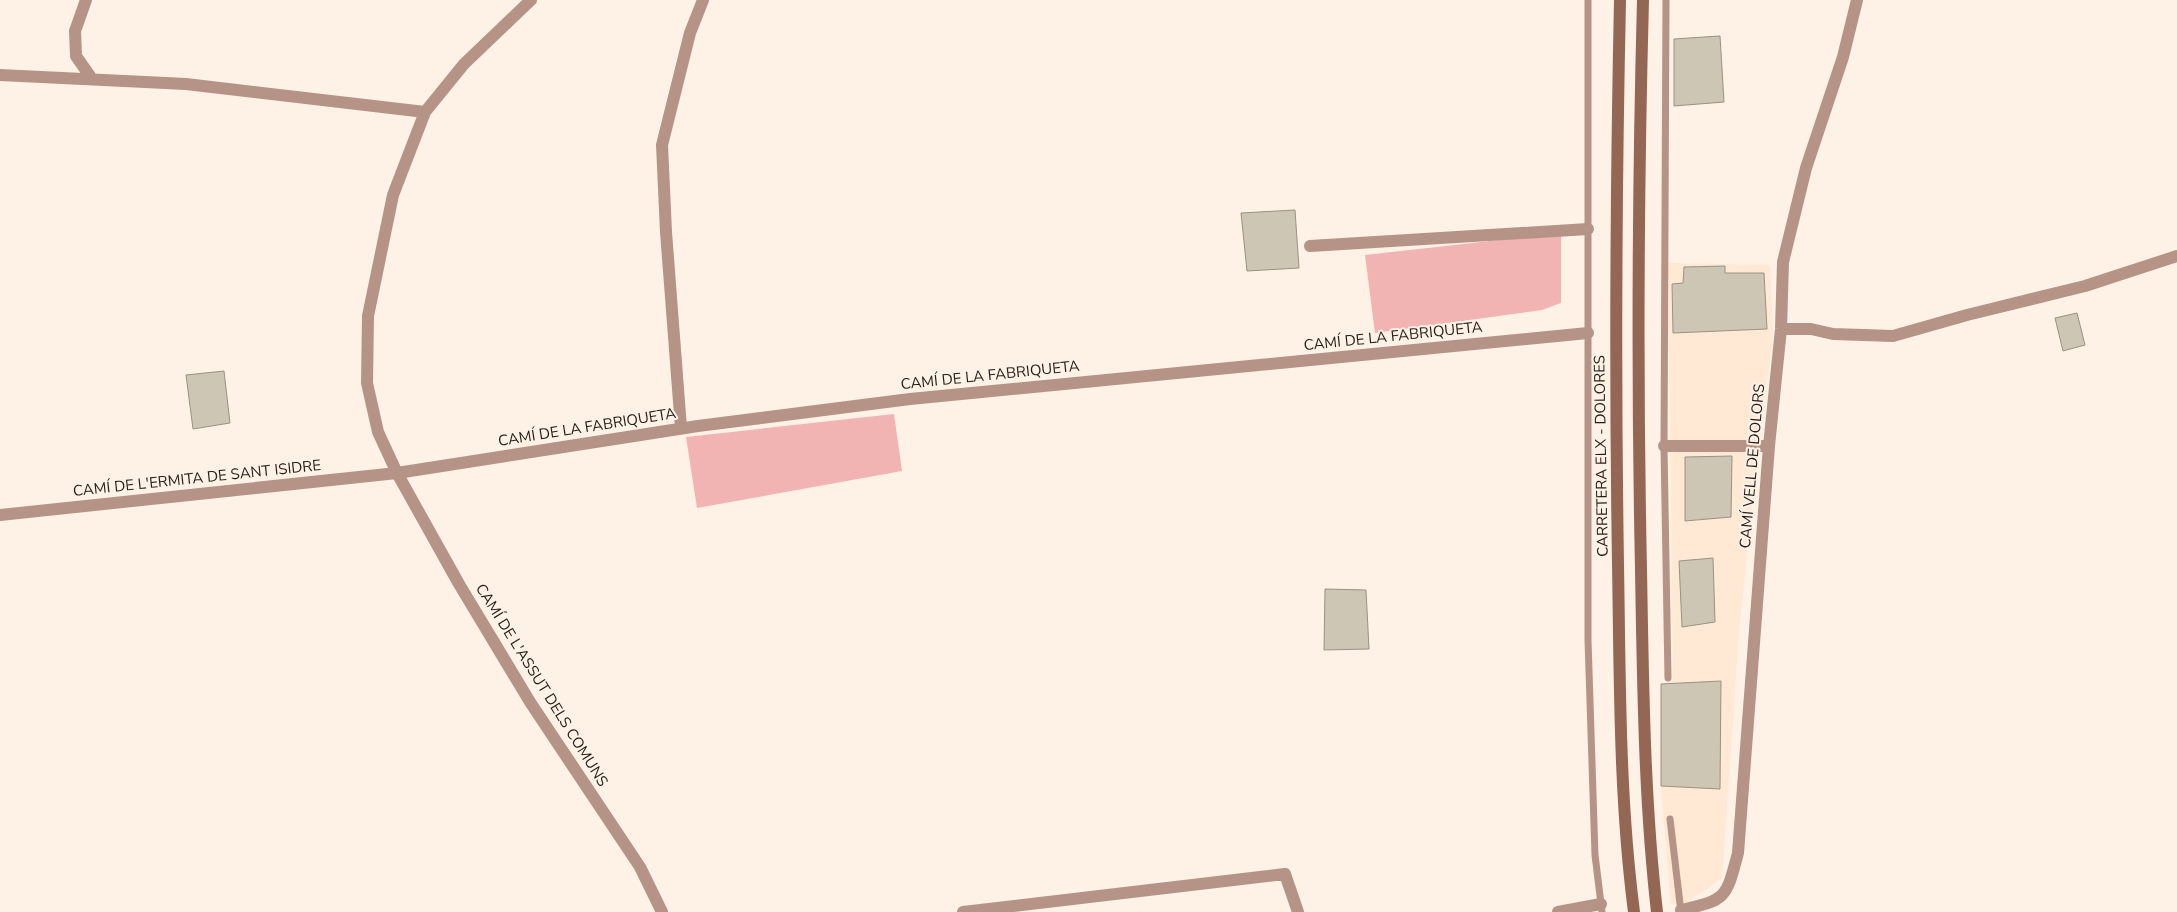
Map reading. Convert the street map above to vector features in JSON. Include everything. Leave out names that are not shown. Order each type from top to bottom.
[{"type":"main road","name":"CARRETERA ELX - DOLORES","points":[[1620,0],[1617,126],[1617,484],[1622,789],[1634,912]]},
{"type":"main road","points":[[1643,0],[1640,121],[1639,476],[1646,791],[1657,912]]},
{"type":"street","points":[[86,0],[75,31],[76,56],[92,79]]},
{"type":"street","name":"CAMÍ DE L'ASSUT DELS COMUNS","points":[[530,0],[464,64],[425,112],[393,195],[368,316],[367,383],[378,432],[397,473],[469,601],[530,702],[640,867],[662,912]]},
{"type":"street","points":[[681,428],[666,232],[662,145],[690,33],[703,0]]},
{"type":"street","name":"CAMÍ VELL DE DOLORS","points":[[1681,911],[1714,903],[1729,887],[1738,853],[1769,446],[1781,329],[1783,262],[1806,168],[1842,57],[1857,0]]},
{"type":"street","points":[[0,75],[186,84],[425,112]]},
{"type":"street","points":[[1310,246],[1588,229]]},
{"type":"street","points":[[1781,329],[1811,328],[1833,334],[1893,336],[1967,315],[2085,286],[2177,256]]},
{"type":"street","name":"CAMÍ DE LA FABRIQUETA","points":[[397,473],[681,428],[910,399],[1588,333]]},
{"type":"street","points":[[1664,446],[1769,446]]},
{"type":"street","name":"CAMÍ DE L'ERMITA DE SANT ISIDRE","points":[[0,515],[397,473]]},
{"type":"street","points":[[963,912],[1285,874],[1298,912]]},
{"type":"street","points":[[1558,912],[1601,908]]},
{"type":"lane","points":[[1588,0],[1588,640],[1595,856],[1601,908]]},
{"type":"lane","points":[[1666,0],[1664,446],[1668,678]]},
{"type":"lane","points":[[1670,819],[1681,911]]},
{"type":"shaded area","points":[[1561,233],[1561,303],[1542,310],[1375,333],[1365,255]]},
{"type":"shaded area","points":[[1668,263],[1770,265],[1773,333],[1750,521],[1739,632],[1722,878],[1688,902],[1671,904],[1661,786],[1661,684],[1673,681]]},
{"type":"shaded area","points":[[894,414],[902,471],[697,508],[686,437]]},
{"type":"building","points":[[1720,36],[1724,102],[1674,106],[1674,39]]},
{"type":"building","points":[[1295,210],[1299,268],[1247,271],[1241,213]]},
{"type":"building","points":[[1725,266],[1725,273],[1764,273],[1767,329],[1673,333],[1672,284],[1683,283],[1684,267]]},
{"type":"building","points":[[2077,313],[2085,345],[2063,351],[2055,318]]},
{"type":"building","points":[[224,371],[230,423],[193,429],[186,375]]},
{"type":"building","points":[[1732,456],[1731,517],[1685,521],[1685,457]]},
{"type":"building","points":[[1713,558],[1715,622],[1682,627],[1679,561]]},
{"type":"building","points":[[1325,589],[1366,590],[1369,649],[1324,650]]},
{"type":"building","points":[[1721,681],[1720,789],[1661,786],[1661,684]]}]
